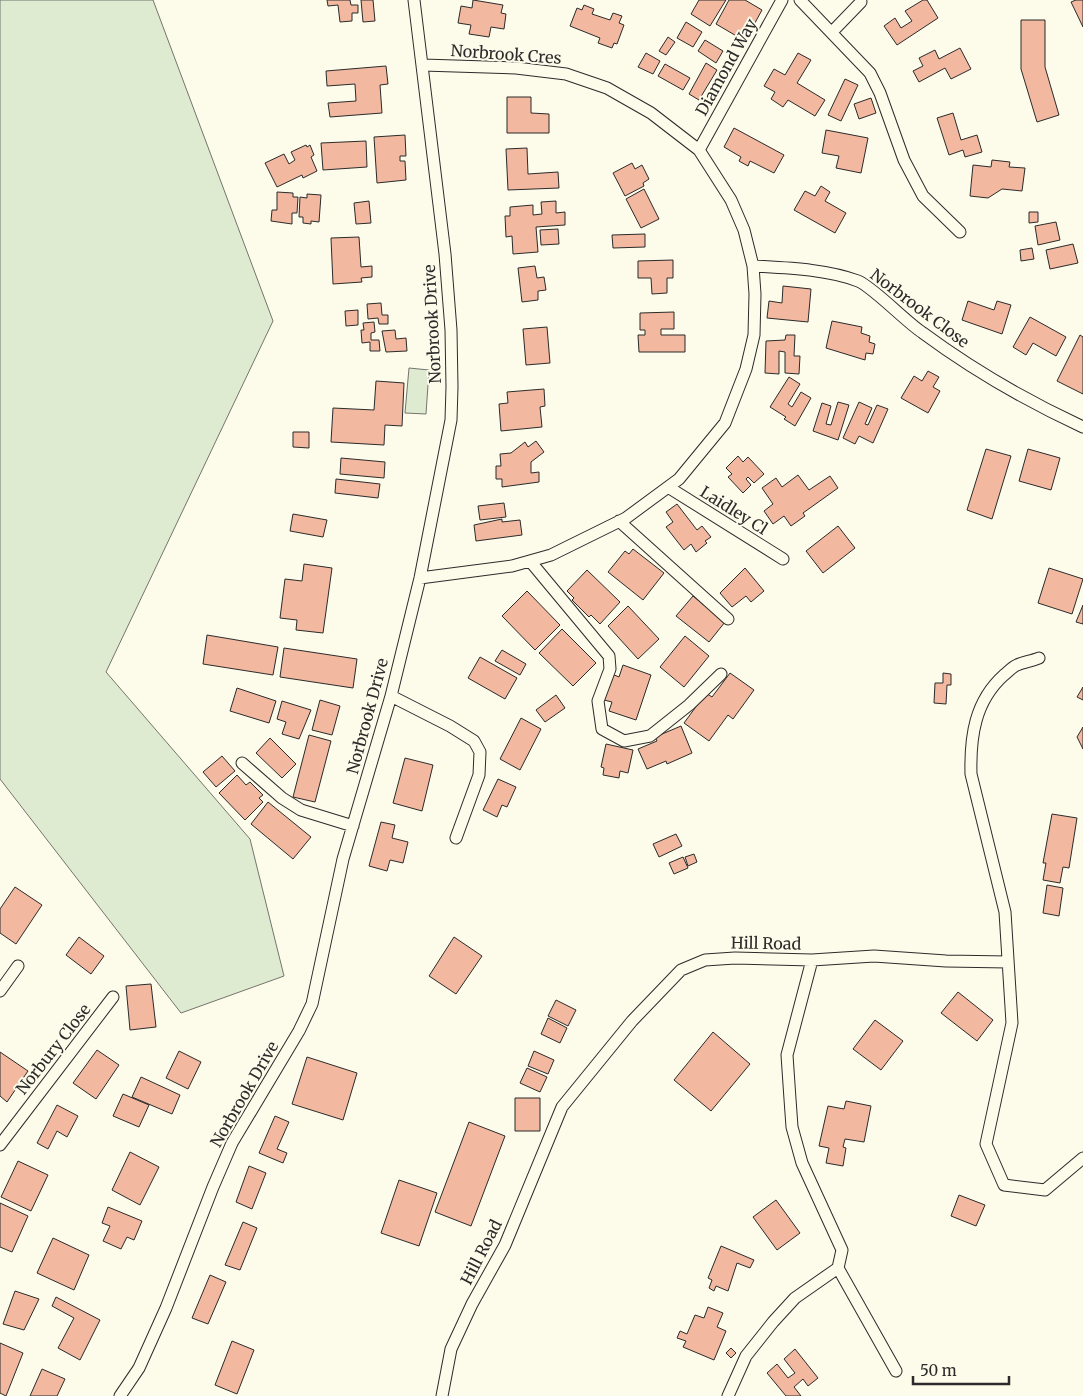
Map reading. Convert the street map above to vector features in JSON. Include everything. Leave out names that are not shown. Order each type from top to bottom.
[{"type":"street","name":"Norbrook Drive","points":[[120,1396],[139,1368],[166,1308],[212,1187],[232,1144],[299,1031],[312,1004],[343,859],[391,696],[420,578],[451,420],[452,387],[451,330],[446,263],[414,0]]},
{"type":"street","name":"Diamond Way","points":[[699,150],[782,0]]},
{"type":"street","points":[[800,0],[870,73],[880,93],[904,160],[923,196],[960,232]]},
{"type":"street","points":[[832,32],[861,2]]},
{"type":"street","name":"Norbrook Cres","points":[[420,578],[495,569],[551,555],[618,521],[679,479],[725,423],[746,369],[754,335],[753,266],[744,230],[731,200],[699,150],[651,113],[607,88],[566,74],[516,68],[423,65]]},
{"type":"street","name":"Norbrook Close","points":[[753,266],[815,272],[860,282],[922,333],[987,376],[1036,405],[1083,427]]},
{"type":"street","name":"Laidley Cl","points":[[668,487],[783,559]]},
{"type":"street","points":[[618,521],[728,619]]},
{"type":"street","points":[[530,561],[608,656],[610,669],[598,701],[602,729],[624,741],[650,736],[689,705],[721,674]]},
{"type":"street","points":[[1039,658],[1015,666],[992,686],[983,701],[973,727],[970,752],[971,774],[1005,912],[1012,1023],[986,1144],[1004,1185],[1045,1190],[1083,1158]]},
{"type":"street","points":[[391,696],[450,726],[474,741],[480,752],[479,775],[456,838]]},
{"type":"street","points":[[242,763],[282,798],[302,810],[353,826]]},
{"type":"street","name":"Hill Road","points":[[442,1396],[451,1350],[472,1304],[505,1245],[562,1107],[632,1021],[681,970],[705,960],[735,958],[812,960],[874,956],[946,961],[1008,962]]},
{"type":"street","points":[[812,960],[787,1055],[792,1127],[802,1163],[842,1250],[838,1268],[896,1371]]},
{"type":"street","points":[[0,991],[18,966]]},
{"type":"street","name":"Norbury Close","points":[[0,1145],[114,997]]},
{"type":"street","points":[[728,1396],[746,1356],[773,1322],[795,1298],[838,1268]]},
{"type":"green space","points":[[0,0],[153,0],[273,321],[106,672],[250,839],[284,976],[181,1013],[0,779]]},
{"type":"green space","points":[[409,368],[429,370],[426,414],[405,413]]},
{"type":"building","points":[[327,0],[350,0],[351,5],[358,5],[358,13],[352,13],[352,21],[340,22],[338,5],[328,6]]},
{"type":"building","points":[[361,0],[373,0],[375,21],[363,22]]},
{"type":"building","points":[[473,0],[503,5],[501,13],[506,14],[504,29],[491,27],[489,37],[469,34],[471,25],[458,23],[461,6],[472,8]]},
{"type":"building","points":[[699,0],[726,0],[710,26],[691,14]]},
{"type":"building","points":[[729,0],[745,0],[762,10],[745,41],[716,24]]},
{"type":"building","points":[[923,0],[927,0],[938,18],[897,45],[884,26],[895,18],[901,28],[912,21],[905,11]]},
{"type":"building","points":[[1083,0],[1083,27],[1071,2]]},
{"type":"building","points":[[584,5],[594,9],[592,14],[610,20],[613,13],[622,16],[619,23],[624,25],[617,44],[614,43],[612,48],[598,43],[600,38],[570,26],[577,8],[582,10]]},
{"type":"building","points":[[1021,20],[1045,20],[1045,67],[1059,115],[1037,122],[1021,69]]},
{"type":"building","points":[[686,22],[702,32],[693,47],[677,38]]},
{"type":"building","points":[[668,37],[675,42],[666,55],[659,51]]},
{"type":"building","points":[[705,40],[723,51],[716,63],[698,51]]},
{"type":"building","points":[[960,48],[971,69],[951,79],[945,68],[919,82],[913,71],[923,66],[919,58],[935,50],[939,59]]},
{"type":"building","points":[[646,53],[660,61],[653,74],[638,67]]},
{"type":"building","points":[[798,53],[811,60],[797,83],[825,100],[815,116],[788,100],[783,107],[771,99],[775,92],[764,86],[774,69],[785,75]]},
{"type":"building","points":[[706,63],[717,70],[699,100],[689,94]]},
{"type":"building","points":[[665,64],[690,78],[683,90],[658,76]]},
{"type":"building","points":[[386,66],[388,84],[380,85],[382,113],[330,117],[328,103],[356,101],[355,84],[327,86],[326,71]]},
{"type":"building","points":[[845,79],[858,85],[841,121],[828,115]]},
{"type":"building","points":[[507,97],[531,97],[531,113],[549,114],[549,133],[507,133]]},
{"type":"building","points":[[871,98],[876,113],[859,119],[854,104]]},
{"type":"building","points":[[953,113],[961,140],[977,135],[982,152],[965,157],[963,150],[949,155],[937,118]]},
{"type":"building","points":[[734,128],[784,155],[774,173],[750,161],[748,166],[739,161],[741,157],[724,147]]},
{"type":"building","points":[[826,130],[868,138],[861,173],[836,168],[839,156],[822,153]]},
{"type":"building","points":[[405,135],[406,156],[400,156],[400,161],[405,161],[406,180],[377,183],[374,137]]},
{"type":"building","points":[[366,141],[367,167],[323,170],[321,143]]},
{"type":"building","points":[[306,145],[307,147],[310,145],[314,155],[311,157],[317,171],[303,178],[302,175],[277,187],[265,163],[284,154],[289,164],[295,160],[291,152]]},
{"type":"building","points":[[527,148],[528,174],[558,172],[559,188],[508,190],[506,149]]},
{"type":"building","points":[[992,160],[1010,162],[1009,167],[1025,168],[1022,191],[1002,189],[988,198],[970,196],[973,165],[991,167]]},
{"type":"building","points":[[632,163],[635,169],[642,165],[649,179],[643,183],[644,186],[625,196],[613,173]]},
{"type":"building","points":[[821,186],[830,192],[825,201],[846,213],[835,233],[794,210],[805,191],[815,196]]},
{"type":"building","points":[[644,189],[659,219],[641,228],[626,199]]},
{"type":"building","points":[[277,192],[293,193],[293,197],[298,197],[297,213],[292,213],[292,224],[271,221],[272,210],[277,210]]},
{"type":"building","points":[[307,194],[321,195],[319,222],[303,223],[303,217],[299,217],[300,197],[307,198]]},
{"type":"building","points":[[369,201],[371,223],[356,224],[354,203]]},
{"type":"building","points":[[556,201],[556,213],[565,212],[565,225],[536,227],[538,252],[513,254],[512,236],[506,237],[505,216],[510,216],[510,207],[533,205],[533,215],[542,214],[541,202]]},
{"type":"building","points":[[1029,212],[1038,212],[1038,222],[1029,223]]},
{"type":"building","points":[[1056,222],[1060,240],[1038,245],[1035,226]]},
{"type":"building","points":[[558,229],[559,244],[541,245],[540,230]]},
{"type":"building","points":[[645,234],[645,247],[613,248],[612,235]]},
{"type":"building","points":[[359,237],[361,267],[372,266],[372,277],[361,278],[362,282],[333,284],[331,238]]},
{"type":"building","points":[[1073,244],[1078,263],[1050,269],[1046,250]]},
{"type":"building","points":[[1032,248],[1034,259],[1021,261],[1020,250]]},
{"type":"building","points":[[673,260],[673,278],[667,278],[667,293],[652,294],[651,278],[638,278],[638,261]]},
{"type":"building","points":[[535,266],[537,278],[544,277],[546,290],[538,291],[538,300],[522,302],[518,268]]},
{"type":"building","points":[[783,286],[811,289],[808,322],[767,318],[769,301],[782,303]]},
{"type":"building","points":[[968,301],[994,310],[997,301],[1011,305],[1002,334],[962,320]]},
{"type":"building","points":[[381,303],[382,315],[388,315],[388,324],[379,324],[378,318],[368,319],[367,304]]},
{"type":"building","points":[[358,310],[358,325],[346,326],[345,311]]},
{"type":"building","points":[[674,312],[674,329],[661,329],[661,335],[685,335],[685,352],[639,352],[638,335],[645,335],[645,330],[640,330],[640,313]]},
{"type":"building","points":[[1030,317],[1066,337],[1056,356],[1033,343],[1026,355],[1013,347]]},
{"type":"building","points":[[832,321],[862,327],[861,333],[870,336],[869,342],[875,344],[873,354],[866,353],[865,360],[826,348]]},
{"type":"building","points":[[374,322],[375,332],[371,333],[371,340],[379,340],[380,351],[370,351],[370,342],[362,343],[361,330],[364,330],[363,323]]},
{"type":"building","points":[[547,327],[550,363],[526,365],[523,329]]},
{"type":"building","points":[[395,330],[396,339],[406,338],[407,351],[386,352],[382,331]]},
{"type":"building","points":[[786,335],[795,335],[794,356],[800,356],[799,374],[785,373],[785,352],[779,351],[779,374],[765,373],[766,341],[785,340]]},
{"type":"building","points":[[1080,335],[1083,337],[1083,394],[1057,381]]},
{"type":"building","points":[[928,371],[939,377],[933,387],[940,391],[928,413],[901,398],[914,376],[922,381]]},
{"type":"building","points":[[789,377],[800,384],[788,404],[792,407],[801,392],[811,398],[795,426],[784,419],[786,417],[770,407]]},
{"type":"building","points":[[376,381],[404,383],[402,426],[385,425],[384,445],[331,442],[333,408],[374,410]]},
{"type":"building","points":[[544,389],[545,406],[540,407],[542,427],[501,431],[499,404],[508,403],[507,392]]},
{"type":"building","points":[[838,402],[849,405],[838,440],[813,431],[822,403],[831,406],[826,424],[831,425]]},
{"type":"building","points":[[859,402],[872,408],[865,424],[868,425],[877,405],[888,409],[873,443],[859,436],[855,444],[843,438]]},
{"type":"building","points":[[293,432],[309,432],[309,448],[293,447]]},
{"type":"building","points":[[536,441],[544,452],[531,462],[531,473],[539,472],[539,482],[502,487],[502,479],[496,479],[496,466],[501,466],[500,454],[511,453],[525,442],[528,447]]},
{"type":"building","points":[[986,449],[1011,456],[992,519],[967,510]]},
{"type":"building","points":[[1028,449],[1060,458],[1051,490],[1019,481]]},
{"type":"building","points":[[738,456],[743,462],[748,457],[764,474],[754,483],[748,477],[746,479],[751,485],[743,493],[728,477],[732,474],[726,468]]},
{"type":"building","points":[[341,458],[385,462],[384,478],[340,474]]},
{"type":"building","points":[[798,475],[809,490],[830,476],[838,488],[803,513],[805,516],[791,526],[784,516],[773,524],[764,511],[773,504],[762,488],[776,478],[782,487]]},
{"type":"building","points":[[336,479],[380,484],[378,498],[335,493]]},
{"type":"building","points":[[504,503],[506,517],[480,520],[478,506]]},
{"type":"building","points":[[677,504],[697,530],[702,526],[711,537],[696,552],[691,544],[684,550],[666,527],[673,522],[666,512]]},
{"type":"building","points":[[293,514],[327,520],[323,537],[290,531]]},
{"type":"building","points":[[502,519],[502,522],[520,520],[522,535],[476,541],[474,525]]},
{"type":"building","points":[[838,526],[855,548],[823,573],[806,551]]},
{"type":"building","points":[[633,549],[664,573],[643,600],[608,572],[625,551],[629,554]]},
{"type":"building","points":[[304,564],[332,568],[323,633],[296,630],[297,620],[280,618],[285,579],[302,581]]},
{"type":"building","points":[[745,568],[764,591],[751,602],[746,596],[732,607],[720,593]]},
{"type":"building","points":[[1049,568],[1083,579],[1072,614],[1038,603]]},
{"type":"building","points":[[587,570],[620,602],[600,624],[591,615],[589,617],[572,600],[574,598],[567,591]]},
{"type":"building","points":[[527,591],[560,625],[535,650],[502,616]]},
{"type":"building","points":[[693,596],[725,622],[709,642],[676,616]]},
{"type":"building","points":[[1083,605],[1083,624],[1076,622]]},
{"type":"building","points":[[628,606],[659,639],[638,659],[608,626]]},
{"type":"building","points":[[562,629],[596,663],[573,686],[539,653]]},
{"type":"building","points":[[207,635],[278,647],[273,675],[203,664]]},
{"type":"building","points":[[685,636],[709,656],[684,687],[660,667]]},
{"type":"building","points":[[284,648],[357,659],[353,688],[280,677]]},
{"type":"building","points":[[502,650],[526,664],[520,675],[495,661]]},
{"type":"building","points":[[480,657],[517,678],[505,699],[468,678]]},
{"type":"building","points":[[623,665],[651,675],[636,720],[609,711],[612,702],[604,700],[612,674],[619,677]]},
{"type":"building","points":[[730,673],[754,690],[733,719],[728,715],[709,741],[684,723],[706,693],[712,697]]},
{"type":"building","points":[[943,673],[951,674],[951,685],[947,685],[946,704],[934,703],[935,683],[943,683]]},
{"type":"building","points":[[1083,687],[1083,700],[1077,697]]},
{"type":"building","points":[[237,688],[276,701],[269,723],[230,711]]},
{"type":"building","points":[[556,695],[565,708],[545,722],[536,710]]},
{"type":"building","points":[[320,700],[340,706],[332,735],[312,730]]},
{"type":"building","points":[[282,701],[311,710],[299,739],[282,734],[286,722],[277,719]]},
{"type":"building","points":[[521,718],[541,729],[520,770],[500,759]]},
{"type":"building","points":[[681,726],[692,753],[667,764],[666,761],[647,769],[638,749],[657,741],[655,737]]},
{"type":"building","points":[[1083,727],[1083,749],[1077,737]]},
{"type":"building","points":[[309,735],[331,741],[315,802],[293,797]]},
{"type":"building","points":[[270,738],[296,764],[282,778],[256,753]]},
{"type":"building","points":[[606,744],[633,750],[628,773],[620,771],[619,778],[603,775],[604,768],[601,767]]},
{"type":"building","points":[[222,756],[235,771],[216,787],[203,772]]},
{"type":"building","points":[[405,758],[433,765],[422,811],[393,803]]},
{"type":"building","points":[[237,775],[246,785],[250,782],[263,795],[259,798],[263,802],[245,820],[219,793]]},
{"type":"building","points":[[498,779],[516,787],[507,807],[502,805],[497,817],[483,810]]},
{"type":"building","points":[[268,802],[311,837],[293,859],[251,824]]},
{"type":"building","points":[[1052,814],[1077,818],[1069,868],[1063,867],[1060,883],[1043,880],[1046,863],[1043,863]]},
{"type":"building","points":[[381,822],[395,825],[392,838],[408,842],[403,863],[390,860],[387,871],[369,866]]},
{"type":"building","points":[[676,834],[682,846],[659,857],[653,844]]},
{"type":"building","points":[[694,854],[697,862],[688,866],[685,857]]},
{"type":"building","points":[[683,857],[688,868],[674,874],[669,863]]},
{"type":"building","points":[[1047,885],[1063,888],[1059,916],[1043,913]]},
{"type":"building","points":[[15,887],[42,905],[16,944],[0,933],[0,909]]},
{"type":"building","points":[[79,937],[104,956],[91,974],[66,955]]},
{"type":"building","points":[[454,937],[482,956],[456,994],[429,976]]},
{"type":"building","points":[[151,984],[156,1027],[130,1030],[126,986]]},
{"type":"building","points":[[958,992],[993,1020],[977,1041],[941,1013]]},
{"type":"building","points":[[556,1000],[576,1010],[568,1026],[548,1016]]},
{"type":"building","points":[[548,1018],[567,1028],[560,1043],[541,1034]]},
{"type":"building","points":[[875,1020],[903,1041],[881,1070],[853,1049]]},
{"type":"building","points":[[713,1032],[750,1064],[711,1111],[674,1080]]},
{"type":"building","points":[[97,1050],[119,1065],[96,1099],[73,1083]]},
{"type":"building","points":[[179,1051],[201,1062],[188,1089],[166,1078]]},
{"type":"building","points":[[534,1051],[554,1060],[548,1074],[528,1066]]},
{"type":"building","points":[[0,1052],[28,1071],[7,1102],[0,1096]]},
{"type":"building","points":[[307,1057],[357,1073],[343,1120],[292,1104]]},
{"type":"building","points":[[527,1068],[547,1077],[540,1092],[520,1083]]},
{"type":"building","points":[[141,1077],[180,1095],[172,1114],[132,1097]]},
{"type":"building","points":[[123,1094],[149,1105],[139,1127],[113,1116]]},
{"type":"building","points":[[515,1098],[540,1098],[540,1131],[515,1131]]},
{"type":"building","points":[[846,1101],[871,1106],[864,1142],[845,1139],[843,1147],[846,1148],[843,1166],[826,1163],[829,1148],[819,1146],[828,1106],[844,1109]]},
{"type":"building","points":[[57,1105],[78,1116],[67,1137],[57,1131],[48,1149],[37,1143]]},
{"type":"building","points":[[275,1116],[289,1122],[277,1149],[287,1153],[283,1163],[259,1153]]},
{"type":"building","points":[[469,1122],[505,1136],[471,1226],[435,1212]]},
{"type":"building","points":[[130,1152],[159,1167],[140,1205],[112,1190]]},
{"type":"building","points":[[18,1161],[48,1175],[31,1211],[1,1197]]},
{"type":"building","points":[[249,1166],[266,1173],[252,1209],[236,1202]]},
{"type":"building","points":[[399,1180],[437,1193],[419,1246],[381,1233]]},
{"type":"building","points":[[959,1195],[985,1205],[976,1226],[951,1216]]},
{"type":"building","points":[[776,1200],[800,1233],[777,1250],[753,1217]]},
{"type":"building","points":[[0,1203],[28,1216],[12,1252],[0,1247]]},
{"type":"building","points":[[108,1207],[142,1221],[134,1240],[127,1237],[121,1249],[103,1241],[110,1226],[102,1223]]},
{"type":"building","points":[[243,1222],[257,1228],[240,1270],[225,1265]]},
{"type":"building","points":[[53,1238],[89,1255],[74,1290],[37,1273]]},
{"type":"building","points":[[721,1246],[754,1260],[750,1268],[737,1263],[728,1291],[716,1286],[714,1291],[709,1288],[712,1280],[708,1278]]},
{"type":"building","points":[[210,1275],[226,1282],[208,1324],[192,1318]]},
{"type":"building","points":[[15,1291],[39,1299],[24,1330],[3,1324]]},
{"type":"building","points":[[56,1297],[100,1320],[80,1360],[58,1348],[74,1318],[52,1306]]},
{"type":"building","points":[[708,1307],[723,1313],[717,1327],[726,1331],[714,1360],[683,1347],[686,1341],[677,1338],[680,1331],[687,1334],[695,1315],[704,1318]]},
{"type":"building","points":[[232,1341],[254,1350],[237,1394],[215,1385]]},
{"type":"building","points":[[0,1343],[23,1353],[6,1396],[0,1393]]},
{"type":"building","points":[[731,1348],[736,1353],[731,1358],[726,1353]]},
{"type":"building","points":[[795,1349],[818,1378],[808,1386],[803,1379],[794,1387],[801,1396],[786,1396],[767,1373],[777,1364],[788,1378],[795,1373],[784,1359]]},
{"type":"building","points":[[42,1369],[65,1379],[57,1396],[30,1396]]}]
